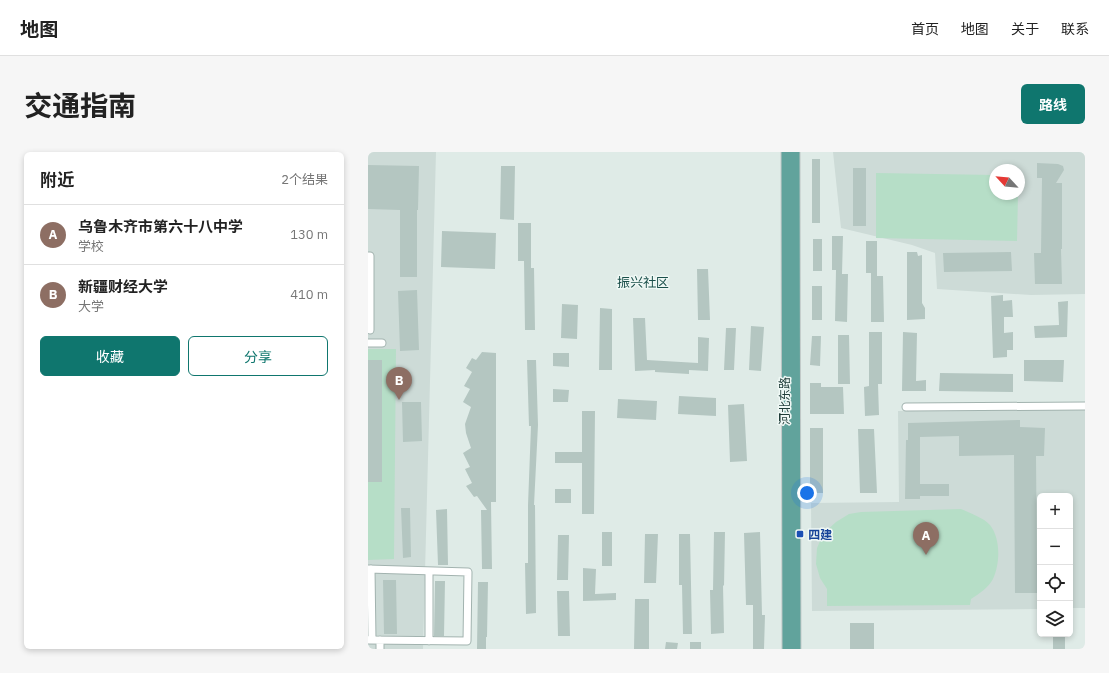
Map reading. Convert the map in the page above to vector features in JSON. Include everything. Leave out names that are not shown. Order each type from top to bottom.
[{"type":"main road","points":[[786,152],[787,649]]},
{"type":"main road","name":"河北东路","points":[[796,152],[796,649]]},
{"type":"street","points":[[368,256],[370,256],[370,330]]},
{"type":"street","points":[[368,343],[382,343]]},
{"type":"street","points":[[906,407],[1085,406]]},
{"type":"street","points":[[373,640],[467,641],[468,572],[370,569],[373,640],[380,649]]},
{"type":"street","points":[[429,571],[429,641]]},
{"type":"shaded area","points":[[368,152],[436,152],[423,649],[368,649]]},
{"type":"shaded area","points":[[833,152],[1085,152],[1085,294],[1031,295],[937,289],[935,253],[912,245],[841,228]]},
{"type":"shaded area","points":[[1085,409],[1085,608],[1073,608],[1073,493],[1037,493],[1037,609],[812,611],[811,503],[899,502],[898,411]]},
{"type":"green space","points":[[876,173],[989,175],[989,200],[1018,200],[1017,241],[876,238]]},
{"type":"green space","points":[[368,349],[396,349],[394,559],[368,560]]},
{"type":"green space","points":[[961,509],[987,522],[994,531],[998,544],[997,566],[993,579],[986,588],[971,599],[970,605],[827,606],[827,589],[820,578],[816,564],[817,548],[823,534],[836,522],[849,514],[861,512]]},
{"type":"building","points":[[812,159],[820,159],[820,223],[812,223]]},
{"type":"building","points":[[1037,163],[1058,164],[1063,166],[1064,170],[1056,183],[1062,183],[1062,284],[1035,284],[1034,253],[1041,253],[1042,178],[1037,178]]},
{"type":"building","points":[[368,165],[419,166],[417,210],[417,277],[400,277],[400,210],[368,209]]},
{"type":"building","points":[[501,166],[515,166],[514,220],[500,219]]},
{"type":"building","points":[[853,168],[866,168],[866,226],[853,226]]},
{"type":"building","points":[[518,223],[531,223],[531,268],[534,268],[535,330],[525,330],[524,261],[518,261]]},
{"type":"building","points":[[442,231],[496,233],[495,269],[441,267]]},
{"type":"building","points":[[832,236],[843,236],[842,274],[848,274],[847,322],[835,321],[836,270],[832,270]]},
{"type":"building","points":[[813,239],[822,239],[822,271],[813,271]]},
{"type":"building","points":[[866,241],[877,241],[877,276],[883,276],[884,322],[871,322],[871,273],[866,273]]},
{"type":"building","points":[[907,252],[917,252],[918,256],[922,255],[922,303],[925,308],[925,319],[907,320]]},
{"type":"building","points":[[1011,252],[1012,271],[944,272],[943,253]]},
{"type":"building","points":[[697,269],[708,269],[710,320],[698,320]]},
{"type":"building","points":[[812,286],[822,286],[822,320],[812,320]]},
{"type":"building","points":[[417,290],[419,350],[400,351],[398,291]]},
{"type":"building","points":[[1003,295],[1003,301],[1012,300],[1013,317],[1004,317],[1004,333],[1013,332],[1013,350],[1007,350],[1007,357],[993,358],[991,296]]},
{"type":"building","points":[[1068,301],[1067,337],[1035,338],[1034,326],[1059,325],[1058,302]]},
{"type":"building","points":[[562,304],[578,305],[577,339],[561,338]]},
{"type":"building","points":[[600,308],[612,309],[612,370],[599,370]]},
{"type":"building","points":[[633,318],[645,318],[647,360],[698,363],[698,337],[709,338],[708,371],[689,370],[689,374],[655,372],[655,370],[635,371]]},
{"type":"building","points":[[751,326],[764,327],[761,371],[749,370]]},
{"type":"building","points":[[726,328],[736,328],[734,370],[724,370]]},
{"type":"building","points":[[869,332],[882,332],[882,384],[878,384],[879,415],[865,416],[864,387],[869,386]]},
{"type":"building","points":[[903,332],[917,333],[916,381],[926,380],[926,391],[902,391]]},
{"type":"building","points":[[838,335],[849,335],[850,384],[838,384]]},
{"type":"building","points":[[812,336],[821,336],[820,366],[810,365]]},
{"type":"building","points":[[482,352],[496,353],[496,502],[491,502],[492,569],[482,569],[481,510],[487,510],[477,496],[474,497],[466,486],[472,483],[465,469],[470,467],[463,453],[471,448],[466,433],[465,424],[471,407],[463,402],[470,389],[464,386],[472,372],[466,368],[472,358],[476,360]]},
{"type":"building","points":[[553,353],[569,353],[569,367],[553,366]]},
{"type":"building","points":[[368,360],[382,360],[382,482],[368,482]]},
{"type":"building","points":[[527,360],[536,360],[538,425],[534,505],[536,613],[526,614],[525,563],[528,563],[528,505],[531,426],[529,426]]},
{"type":"building","points":[[1024,360],[1064,360],[1063,382],[1024,381]]},
{"type":"building","points":[[940,373],[1013,374],[1013,392],[939,391]]},
{"type":"building","points":[[810,383],[821,383],[821,387],[843,387],[844,414],[810,414]]},
{"type":"building","points":[[553,389],[569,390],[568,402],[553,402]]},
{"type":"building","points":[[679,396],[716,398],[716,416],[678,414]]},
{"type":"building","points":[[618,399],[657,401],[656,420],[617,418]]},
{"type":"building","points":[[402,402],[421,402],[422,441],[403,442]]},
{"type":"building","points":[[744,404],[747,461],[730,462],[728,405]]},
{"type":"building","points":[[582,411],[595,411],[594,514],[582,514],[582,463],[555,463],[555,452],[582,452]]},
{"type":"building","points":[[1020,420],[1020,427],[1045,428],[1044,456],[1036,456],[1037,593],[1015,593],[1014,455],[959,456],[959,436],[920,437],[920,484],[949,484],[949,496],[920,496],[920,499],[905,499],[906,440],[908,440],[908,423]]},
{"type":"building","points":[[810,428],[823,428],[823,493],[810,493]]},
{"type":"building","points":[[858,429],[874,429],[877,493],[860,493]]},
{"type":"building","points":[[555,489],[571,489],[571,503],[555,503]]},
{"type":"building","points":[[401,508],[410,508],[411,557],[403,558]]},
{"type":"building","points":[[447,509],[448,565],[438,565],[436,510]]},
{"type":"building","points":[[602,532],[612,532],[612,566],[602,566]]},
{"type":"building","points":[[714,532],[725,532],[724,586],[723,585],[724,633],[711,634],[710,590],[713,590]]},
{"type":"building","points":[[760,532],[762,615],[765,615],[764,649],[753,649],[753,605],[746,605],[744,533]]},
{"type":"building","points":[[645,534],[658,534],[656,583],[644,583]]},
{"type":"building","points":[[679,534],[690,534],[692,634],[683,634],[682,585],[679,585]]},
{"type":"building","points":[[558,535],[569,535],[568,580],[557,580]]},
{"type":"building","points":[[583,568],[596,569],[595,594],[616,593],[616,600],[583,601]]},
{"type":"building","points":[[383,580],[396,580],[397,634],[384,634]]},
{"type":"building","points":[[435,581],[445,581],[444,636],[434,636]]},
{"type":"building","points":[[478,582],[488,582],[486,649],[477,649]]},
{"type":"building","points":[[557,591],[569,591],[570,636],[558,636]]},
{"type":"building","points":[[635,599],[649,599],[649,649],[634,649]]},
{"type":"building","points":[[850,623],[874,623],[874,649],[850,649]]},
{"type":"building","points":[[1053,637],[1065,637],[1065,649],[1053,649]]},
{"type":"building","points":[[666,642],[678,643],[677,649],[665,649]]},
{"type":"building","points":[[690,642],[701,642],[701,649],[690,649]]},
{"type":"place","name":"新疆财经大学","points":[[399,400]]},
{"type":"place","name":"四建","points":[[800,534]]},
{"type":"place","name":"乌鲁木齐市第六十八中学","points":[[926,555]]},
{"type":"district","name":"振兴社区","points":[[643,282]]}]
